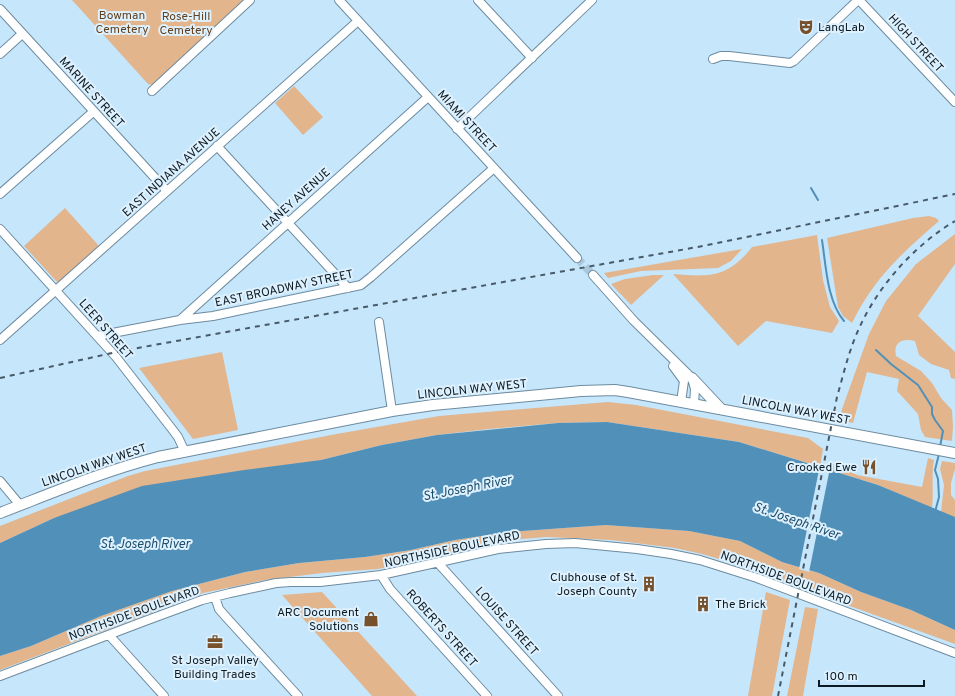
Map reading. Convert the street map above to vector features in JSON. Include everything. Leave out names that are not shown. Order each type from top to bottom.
[{"type":"main road","points":[[692,378],[720,409]]},
{"type":"main road","name":"LINCOLN WAY WEST","points":[[0,513],[132,464],[185,452],[392,411],[433,405],[596,390],[628,392],[951,452]]},
{"type":"street","points":[[152,91],[250,0]]},
{"type":"street","name":"MIAMI STREET","points":[[339,0],[577,258]]},
{"type":"street","points":[[478,0],[532,58]]},
{"type":"street","points":[[458,129],[592,0]]},
{"type":"street","points":[[713,59],[721,56],[729,56],[790,63],[794,61],[858,0]]},
{"type":"street","name":"HIGH STREET","points":[[858,0],[955,102]]},
{"type":"street","name":"MARINE STREET","points":[[0,9],[167,191]]},
{"type":"street","name":"EAST INDIANA AVENUE","points":[[0,340],[358,20]]},
{"type":"street","points":[[0,54],[22,34]]},
{"type":"street","name":"HANEY AVENUE","points":[[180,320],[428,97]]},
{"type":"street","points":[[0,194],[93,112]]},
{"type":"street","points":[[217,146],[348,288]]},
{"type":"street","name":"EAST BROADWAY STREET","points":[[97,336],[180,320],[213,316],[361,285],[371,278],[494,168]]},
{"type":"street","name":"LEER STREET","points":[[0,229],[116,357],[172,428],[185,452]]},
{"type":"street","points":[[593,275],[663,350],[692,378],[695,389],[694,404]]},
{"type":"street","points":[[380,322],[392,411]]},
{"type":"street","points":[[663,350],[684,381],[681,402]]},
{"type":"street","points":[[0,481],[20,505]]},
{"type":"street","name":"NORTHSIDE BOULEVARD","points":[[0,676],[145,621],[215,597],[264,585],[291,582],[320,582],[381,575],[498,549],[546,544],[575,543],[671,554],[700,560],[757,578],[955,653]]},
{"type":"street","name":"LOUISE STREET","points":[[438,563],[558,696]]},
{"type":"street","name":"ROBERTS STREET","points":[[381,575],[390,589],[487,696]]},
{"type":"street","points":[[215,597],[219,609],[298,696]]},
{"type":"street","points":[[109,635],[164,696]]},
{"type":"green space","name":"Rose-Hill Cemetery","points":[[72,0],[244,0],[152,85],[148,84]]},
{"type":"green space","points":[[294,86],[323,117],[303,135],[275,103]]},
{"type":"green space","points":[[65,208],[99,246],[58,283],[24,246]]},
{"type":"green space","points":[[929,216],[936,218],[939,221],[901,255],[879,279],[852,323],[843,316],[838,307],[827,238],[913,218]]},
{"type":"green space","points":[[955,234],[955,264],[918,316],[955,352],[955,379],[951,378],[949,370],[931,364],[919,355],[915,341],[906,340],[900,342],[897,344],[895,351],[896,356],[921,371],[952,410],[952,441],[925,437],[921,430],[918,414],[897,391],[899,379],[867,372],[853,423],[839,420],[869,334],[886,301],[916,264]]},
{"type":"green space","points":[[817,235],[823,280],[830,307],[839,321],[832,333],[766,321],[738,346],[673,274],[707,275],[717,273],[735,265],[752,247]]},
{"type":"green space","points":[[742,249],[731,261],[718,268],[641,271],[608,278],[604,273]]},
{"type":"green space","points":[[664,275],[631,305],[611,284],[625,279]]},
{"type":"green space","points":[[222,352],[238,430],[193,439],[139,368]]},
{"type":"green space","points":[[608,402],[636,405],[808,438],[823,449],[820,467],[739,442],[607,422],[558,423],[489,429],[437,435],[382,445],[321,460],[54,518],[0,543],[0,526],[128,476],[145,471],[439,416]]},
{"type":"green space","points":[[928,458],[934,460],[932,508],[878,485],[830,470],[831,463],[857,475],[922,487]]},
{"type":"green space","points":[[942,461],[955,463],[951,483],[951,495],[955,500],[955,517],[941,512],[944,485],[940,469]]},
{"type":"green space","points":[[606,525],[689,531],[740,541],[782,562],[819,573],[861,592],[911,610],[955,630],[955,644],[811,592],[760,571],[702,554],[675,548],[611,540],[547,537],[521,539],[378,569],[322,573],[265,580],[203,593],[0,670],[0,656],[31,646],[101,616],[172,591],[245,572],[299,563],[365,557],[411,550],[455,540],[508,532]]},
{"type":"green space","points":[[322,592],[417,696],[372,696],[282,595]]},
{"type":"green space","points":[[766,592],[790,600],[772,696],[748,696]]},
{"type":"green space","points":[[805,607],[818,609],[803,696],[787,696]]},
{"type":"water","name":"St. Joseph River","points":[[607,422],[739,442],[878,485],[955,517],[955,630],[911,610],[861,592],[819,573],[782,562],[740,541],[689,531],[606,525],[508,532],[455,540],[411,550],[365,557],[299,563],[245,572],[172,591],[101,616],[31,646],[0,656],[0,543],[54,518],[142,486],[321,460],[382,445],[437,435],[558,423]]},
{"type":"pier","points":[[820,465],[830,468],[809,572],[799,569]]},
{"type":"waterway","points":[[811,188],[818,200]]},
{"type":"waterway","points":[[822,240],[828,283],[834,304],[844,321]]},
{"type":"waterway","points":[[876,350],[918,385],[932,407],[932,414],[943,431],[940,447]]},
{"type":"waterway","points":[[935,512],[939,497],[938,479],[935,470],[939,454]]},
{"type":"tunnel","points":[[577,258],[593,275]]},
{"type":"railway","points":[[0,378],[121,351],[703,246],[955,194]]},
{"type":"railway","points":[[778,696],[837,397],[854,341],[865,316],[885,284],[925,243],[955,221]]},
{"type":"place","name":"LangLab","points":[[806,27]]},
{"type":"place","name":"Crooked Ewe","points":[[869,467]]},
{"type":"place","name":"Clubhouse of St. Joseph County","points":[[649,584]]},
{"type":"place","name":"The Brick","points":[[703,604]]},
{"type":"place","name":"ARC Document Solutions","points":[[371,619]]},
{"type":"place","name":"St Joseph Valley Building Trades","points":[[215,642]]},
{"type":"park label","name":"Bowman Cemetery","points":[[122,22]]}]
